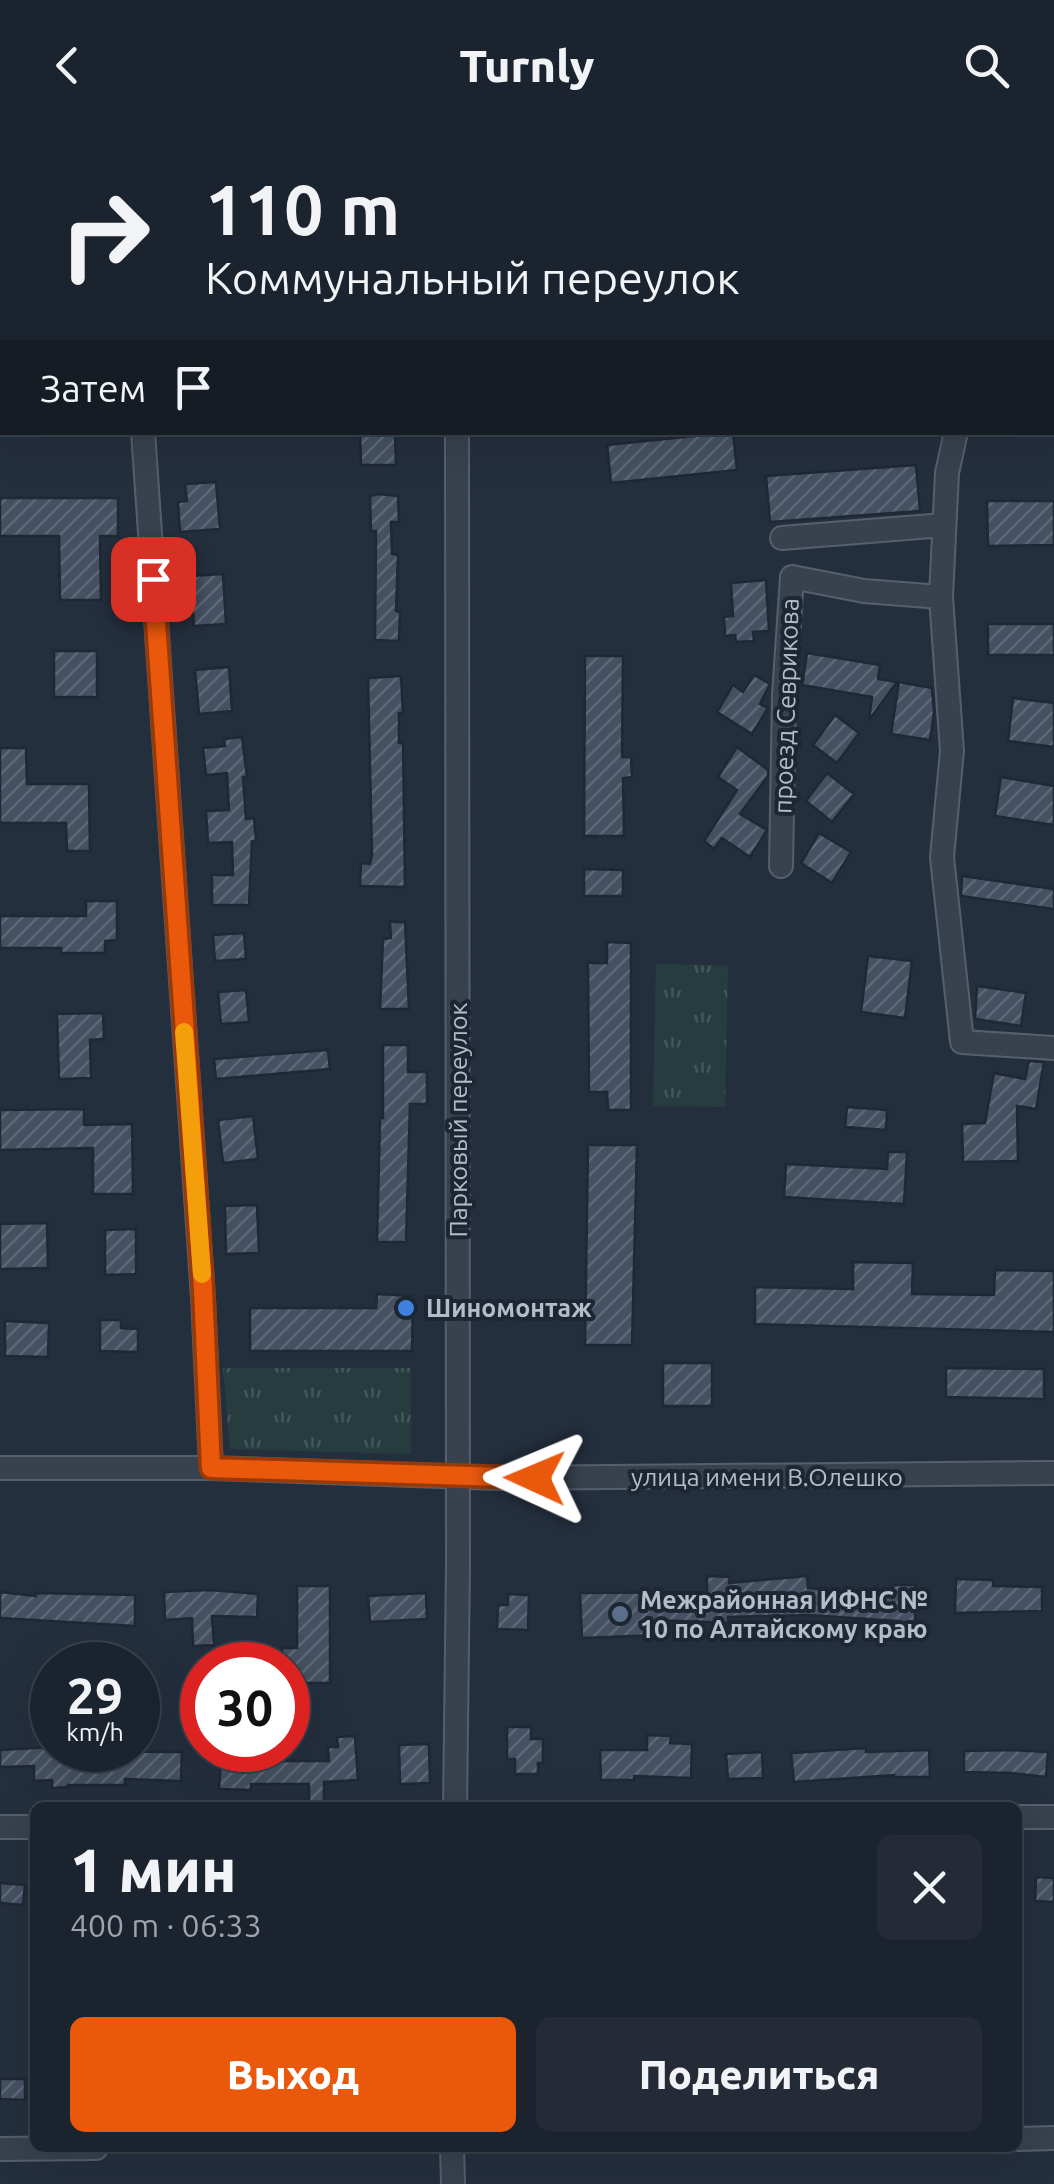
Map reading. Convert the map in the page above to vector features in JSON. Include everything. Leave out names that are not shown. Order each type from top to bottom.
[{"type":"street","points":[[143,435],[203,1289],[211,1468]]},
{"type":"street","name":"Парковый переулок","points":[[455,1802],[457,435]]},
{"type":"street","points":[[955,435],[947,473],[941,597],[952,750],[942,857],[962,1042],[1054,1048]]},
{"type":"street","points":[[782,538],[944,525]]},
{"type":"street","name":"проезд Севрикова","points":[[781,866],[784,694],[792,577],[864,591],[941,597]]},
{"type":"street","name":"улица имени В.Олешко","points":[[0,1468],[211,1468],[456,1476],[1054,1474]]},
{"type":"street","points":[[1022,1817],[1054,1817]]},
{"type":"street","points":[[0,1828],[30,1827]]},
{"type":"street","points":[[1022,2138],[1054,2138]]},
{"type":"street","points":[[0,2148],[30,2148]]},
{"type":"street","points":[[452,2152],[453,2184]]},
{"type":"green space","points":[[656,964],[728,966],[725,1107],[653,1106]]},
{"type":"green space","points":[[223,1368],[411,1368],[411,1454],[230,1449]]},
{"type":"building","points":[[360,435],[395,435],[396,465],[361,465]]},
{"type":"building","points":[[733,435],[737,470],[611,483],[607,445]]},
{"type":"building","points":[[916,465],[920,511],[770,522],[766,476]]},
{"type":"building","points":[[216,482],[220,529],[180,532],[178,502],[187,501],[185,484]]},
{"type":"building","points":[[370,496],[398,496],[399,522],[391,522],[392,554],[398,555],[399,641],[375,640],[376,531],[371,531]]},
{"type":"building","points":[[0,498],[118,498],[118,536],[100,536],[101,600],[60,600],[59,536],[0,536]]},
{"type":"building","points":[[987,501],[1054,501],[1054,545],[988,546]]},
{"type":"building","points":[[223,574],[226,624],[194,626],[190,576]]},
{"type":"building","points":[[766,580],[769,631],[753,632],[754,641],[736,642],[735,635],[725,636],[724,617],[733,616],[731,583]]},
{"type":"building","points":[[988,624],[1054,624],[1054,655],[988,655]]},
{"type":"building","points":[[54,651],[97,651],[97,697],[54,697]]},
{"type":"building","points":[[807,653],[880,665],[878,679],[897,682],[869,720],[872,697],[802,685]]},
{"type":"building","points":[[585,656],[623,656],[622,757],[631,757],[632,777],[623,778],[624,836],[584,836]]},
{"type":"building","points":[[229,667],[232,711],[199,714],[195,670]]},
{"type":"building","points":[[754,675],[770,684],[760,704],[768,708],[752,734],[717,712],[733,685],[743,692]]},
{"type":"building","points":[[401,676],[403,713],[399,713],[399,743],[403,743],[405,887],[360,886],[361,863],[370,864],[372,855],[368,678]]},
{"type":"building","points":[[899,682],[932,688],[930,740],[891,734]]},
{"type":"building","points":[[1013,698],[1054,703],[1054,747],[1008,741]]},
{"type":"building","points":[[835,715],[859,733],[837,763],[813,745]]},
{"type":"building","points":[[242,737],[247,777],[243,777],[246,819],[254,818],[256,840],[252,841],[249,905],[212,905],[212,875],[233,875],[232,842],[208,843],[206,811],[229,810],[227,773],[206,775],[203,748],[225,746],[224,739]]},
{"type":"building","points":[[737,747],[768,770],[768,776],[740,814],[767,830],[750,857],[722,838],[714,849],[704,841],[737,790],[718,777]]},
{"type":"building","points":[[0,748],[26,748],[27,784],[89,784],[90,851],[67,851],[66,823],[0,823]]},
{"type":"building","points":[[827,773],[854,794],[832,822],[806,801]]},
{"type":"building","points":[[1001,777],[1054,786],[1054,825],[995,816]]},
{"type":"building","points":[[819,833],[851,852],[832,883],[801,863]]},
{"type":"building","points":[[584,869],[623,870],[623,896],[584,896]]},
{"type":"building","points":[[962,876],[1054,889],[1054,909],[961,896]]},
{"type":"building","points":[[86,901],[117,901],[117,940],[105,941],[105,953],[0,948],[0,916],[86,916]]},
{"type":"building","points":[[390,922],[405,922],[409,1009],[380,1009],[383,939],[391,938]]},
{"type":"building","points":[[244,933],[246,959],[215,961],[213,935]]},
{"type":"building","points":[[607,942],[631,943],[631,1110],[608,1110],[607,1092],[589,1092],[588,963],[607,963]]},
{"type":"building","points":[[868,956],[912,961],[905,1018],[861,1012]]},
{"type":"building","points":[[977,986],[1026,993],[1021,1026],[975,1019]]},
{"type":"building","points":[[246,990],[249,1022],[221,1024],[218,992]]},
{"type":"building","points":[[103,1013],[104,1039],[90,1040],[91,1078],[59,1079],[57,1014]]},
{"type":"building","points":[[383,1045],[408,1045],[408,1072],[427,1072],[427,1104],[410,1104],[406,1242],[377,1242]]},
{"type":"building","points":[[328,1050],[330,1069],[216,1079],[214,1059]]},
{"type":"building","points":[[1029,1061],[1044,1062],[1036,1109],[1017,1106],[1018,1161],[963,1162],[962,1124],[985,1123],[994,1073],[1025,1079]]},
{"type":"building","points":[[847,1107],[887,1110],[886,1130],[845,1127]]},
{"type":"building","points":[[84,1109],[84,1125],[132,1124],[133,1194],[93,1194],[93,1148],[0,1150],[0,1110]]},
{"type":"building","points":[[253,1116],[258,1159],[223,1163],[218,1120]]},
{"type":"building","points":[[588,1145],[637,1145],[632,1345],[585,1345]]},
{"type":"building","points":[[888,1152],[907,1152],[904,1204],[784,1197],[786,1164],[887,1169]]},
{"type":"building","points":[[257,1205],[259,1253],[226,1254],[225,1206]]},
{"type":"building","points":[[47,1223],[48,1268],[0,1269],[0,1224]]},
{"type":"building","points":[[136,1229],[136,1274],[105,1275],[105,1230]]},
{"type":"building","points":[[853,1262],[913,1263],[912,1294],[994,1295],[995,1270],[1054,1271],[1054,1332],[755,1324],[755,1287],[853,1289]]},
{"type":"building","points":[[377,1294],[413,1296],[412,1351],[250,1351],[250,1308],[376,1308]]},
{"type":"building","points":[[100,1320],[121,1320],[121,1328],[138,1329],[138,1352],[100,1351]]},
{"type":"building","points":[[5,1321],[49,1323],[48,1357],[5,1356]]},
{"type":"building","points":[[663,1363],[712,1363],[712,1406],[663,1406]]},
{"type":"building","points":[[946,1368],[1044,1369],[1044,1399],[946,1397]]},
{"type":"building","points":[[707,1576],[730,1577],[729,1583],[807,1576],[808,1588],[847,1591],[893,1590],[893,1585],[915,1585],[915,1628],[897,1628],[897,1621],[808,1615],[728,1617],[728,1623],[658,1620],[659,1635],[582,1638],[580,1593],[707,1592]]},
{"type":"building","points":[[956,1579],[993,1580],[993,1586],[1042,1587],[1042,1611],[955,1613]]},
{"type":"building","points":[[297,1586],[330,1586],[330,1683],[310,1683],[310,1642],[297,1642]]},
{"type":"building","points":[[0,1592],[36,1596],[135,1595],[135,1626],[0,1618]]},
{"type":"building","points":[[164,1592],[258,1594],[257,1617],[212,1616],[214,1642],[193,1642],[192,1618],[165,1620]]},
{"type":"building","points":[[426,1593],[427,1619],[370,1622],[368,1596]]},
{"type":"building","points":[[508,1594],[529,1595],[528,1630],[497,1629],[498,1605],[508,1605]]},
{"type":"building","points":[[507,1727],[531,1727],[531,1739],[543,1739],[543,1763],[538,1763],[538,1774],[515,1774],[515,1759],[507,1759]]},
{"type":"building","points":[[647,1735],[671,1736],[670,1743],[692,1744],[691,1778],[634,1776],[634,1780],[601,1780],[600,1750],[647,1750]]},
{"type":"building","points":[[355,1736],[358,1780],[324,1782],[324,1802],[309,1802],[309,1784],[251,1784],[251,1790],[219,1789],[220,1772],[310,1772],[310,1761],[329,1761],[328,1747],[338,1747],[337,1737]]},
{"type":"building","points":[[429,1744],[430,1783],[400,1784],[399,1745]]},
{"type":"building","points":[[30,1748],[30,1766],[0,1767],[0,1750]]},
{"type":"building","points":[[866,1748],[866,1752],[929,1750],[930,1777],[894,1775],[794,1782],[791,1753]]},
{"type":"building","points":[[964,1751],[1048,1752],[1046,1777],[964,1772]]},
{"type":"building","points":[[160,1752],[180,1752],[181,1781],[125,1779],[125,1785],[52,1788],[52,1780],[34,1781],[34,1772],[160,1772]]},
{"type":"building","points":[[762,1752],[763,1778],[728,1779],[726,1754]]},
{"type":"building","points":[[1036,1877],[1054,1878],[1054,1902],[1035,1901]]},
{"type":"building","points":[[0,1883],[25,1885],[23,1905],[0,1903]]},
{"type":"building","points":[[0,2079],[25,2079],[25,2100],[0,2099]]},
{"type":"slow traffic","points":[[184,1032],[202,1274]]},
{"type":"place","name":"Шиномонтаж","points":[[406,1308]]},
{"type":"place","name":"Межрайонная ИФНС № 10 по Алтайскому краю","points":[[620,1614]]},
{"type":"route","points":[[153,579],[203,1289],[211,1468],[535,1478]]}]
